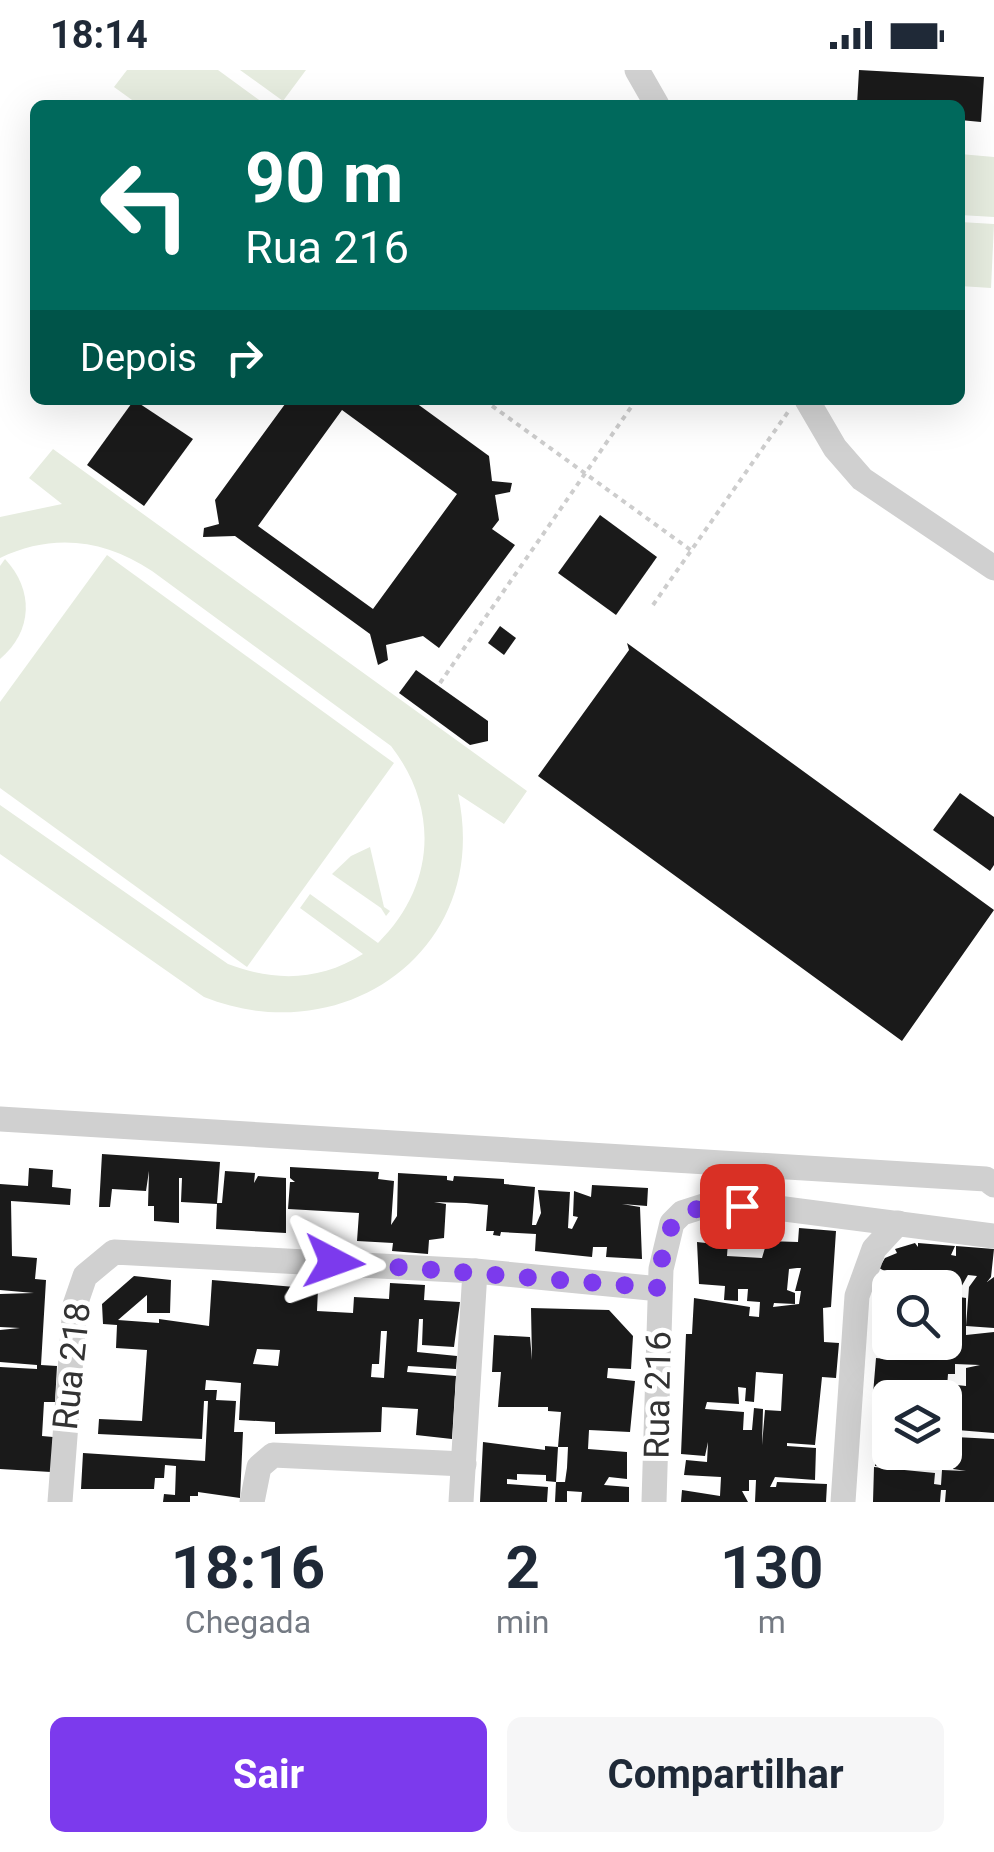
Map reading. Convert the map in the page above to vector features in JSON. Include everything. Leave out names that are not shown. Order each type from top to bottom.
[{"type":"street","points":[[637,70],[654,100]]},
{"type":"street","points":[[811,405],[835,448],[862,479],[994,568]]},
{"type":"street","points":[[0,1120],[991,1179]]},
{"type":"street","name":"Rua 216","points":[[654,1502],[660,1288],[666,1235],[672,1223],[694,1207],[777,1208],[994,1236]]},
{"type":"street","points":[[843,1502],[857,1296],[874,1249],[898,1223]]},
{"type":"street","name":"Rua 218","points":[[60,1502],[74,1305],[85,1276],[114,1252],[475,1271],[660,1288]]},
{"type":"street","points":[[461,1502],[475,1271]]},
{"type":"street","points":[[252,1502],[259,1467],[273,1455],[464,1464]]},
{"type":"path","points":[[491,405],[582,475],[692,551]]},
{"type":"path","points":[[440,683],[632,405]]},
{"type":"path","points":[[654,604],[794,405]]},
{"type":"shaded area","points":[[127,70],[218,70],[259,100],[132,100],[114,87]]},
{"type":"shaded area","points":[[240,70],[306,70],[282,100]]},
{"type":"shaded area","points":[[965,154],[994,157],[994,217],[965,215]]},
{"type":"shaded area","points":[[965,222],[994,224],[991,288],[965,286]]},
{"type":"shaded area","points":[[53,449],[527,791],[504,824],[458,794],[463,850],[452,899],[429,941],[396,975],[355,998],[308,1011],[257,1011],[204,997],[0,854],[0,805],[228,964],[263,974],[297,976],[330,969],[363,954],[300,908],[310,894],[378,943],[411,897],[424,847],[418,795],[391,746],[152,571],[115,552],[78,543],[39,545],[0,558],[0,517],[62,504],[29,478]]},
{"type":"shaded area","points":[[107,555],[394,763],[247,967],[0,788],[0,702]]},
{"type":"shaded area","points":[[5,559],[21,584],[26,610],[19,636],[0,659],[0,566]]},
{"type":"shaded area","points":[[370,847],[384,907],[390,911],[386,916],[381,908],[332,874],[351,856]]},
{"type":"building","points":[[859,70],[984,77],[981,122],[965,120],[965,100],[857,100]]},
{"type":"building","points":[[130,405],[142,405],[193,439],[144,506],[87,465]]},
{"type":"building","points":[[284,405],[419,405],[489,456],[492,481],[512,483],[510,492],[495,495],[499,520],[492,529],[515,545],[439,648],[423,636],[386,645],[388,660],[378,665],[370,634],[235,536],[203,537],[204,528],[219,524],[215,500]],"holes":[[[342,410],[457,494],[373,609],[258,526]]]},
{"type":"building","points":[[600,515],[657,557],[616,615],[558,573]]},
{"type":"building","points":[[500,626],[516,638],[504,655],[488,643]]},
{"type":"building","points":[[627,643],[994,910],[902,1041],[538,776],[629,650]]},
{"type":"building","points":[[416,670],[488,721],[488,741],[470,745],[399,693]]},
{"type":"building","points":[[960,793],[994,817],[994,865],[990,871],[933,830]]},
{"type":"building","points":[[102,1154],[220,1162],[217,1203],[222,1203],[225,1171],[255,1173],[254,1183],[258,1176],[286,1178],[286,1233],[216,1229],[217,1204],[181,1202],[182,1178],[179,1223],[154,1221],[154,1206],[148,1206],[149,1171],[146,1191],[112,1189],[110,1207],[99,1207]]},
{"type":"building","points":[[290,1167],[379,1172],[378,1179],[394,1181],[391,1225],[397,1216],[398,1173],[447,1176],[447,1180],[453,1181],[454,1176],[504,1179],[504,1184],[535,1187],[532,1225],[536,1225],[541,1213],[538,1190],[570,1192],[568,1228],[572,1229],[578,1217],[573,1216],[574,1191],[591,1197],[592,1185],[648,1188],[647,1206],[622,1204],[640,1207],[642,1259],[606,1257],[607,1247],[593,1247],[592,1257],[535,1251],[536,1234],[493,1235],[494,1231],[486,1231],[488,1205],[466,1203],[434,1202],[446,1204],[444,1238],[429,1240],[428,1254],[392,1251],[393,1243],[357,1241],[359,1213],[288,1209],[290,1182],[295,1182],[290,1178]]},
{"type":"building","points":[[29,1168],[53,1170],[52,1187],[71,1189],[70,1205],[11,1201],[12,1256],[37,1258],[35,1279],[46,1280],[41,1365],[57,1366],[55,1402],[44,1402],[42,1436],[53,1437],[51,1472],[0,1469],[0,1367],[37,1369],[37,1365],[0,1362],[0,1330],[20,1328],[0,1327],[0,1294],[34,1293],[0,1290],[0,1184],[28,1186]]},
{"type":"building","points":[[707,1226],[729,1227],[727,1256],[762,1258],[767,1241],[798,1242],[799,1228],[836,1231],[831,1307],[823,1308],[824,1342],[839,1343],[836,1378],[822,1377],[815,1445],[787,1443],[816,1448],[815,1480],[775,1477],[770,1487],[776,1487],[777,1482],[827,1484],[826,1502],[755,1502],[756,1480],[749,1480],[749,1491],[742,1491],[748,1502],[681,1502],[682,1490],[720,1496],[721,1477],[684,1475],[686,1460],[707,1462],[708,1442],[705,1456],[681,1454],[686,1334],[692,1334],[694,1298],[750,1307],[749,1316],[759,1317],[760,1302],[747,1301],[748,1289],[738,1289],[738,1301],[724,1300],[725,1286],[699,1284],[697,1242],[706,1243]],"holes":[[[801,1268],[795,1291],[801,1291],[799,1304],[773,1307],[774,1303],[795,1304],[795,1293],[787,1290],[789,1269]],[[756,1372],[783,1374],[781,1411],[765,1410],[762,1445],[763,1409],[754,1408],[752,1430],[743,1430],[744,1412],[705,1409],[707,1402],[739,1404],[738,1387],[746,1388],[745,1401],[754,1402]]]},
{"type":"building","points":[[915,1243],[918,1247],[918,1243],[955,1246],[951,1255],[956,1256],[956,1246],[994,1249],[987,1282],[994,1277],[994,1328],[966,1326],[969,1287],[977,1276],[968,1275],[962,1286],[962,1270],[879,1268],[885,1258],[897,1253],[895,1249]]},
{"type":"building","points":[[134,1276],[171,1280],[170,1313],[147,1313],[147,1295],[118,1320],[159,1323],[159,1319],[209,1326],[212,1280],[318,1289],[317,1311],[353,1313],[354,1297],[389,1299],[390,1283],[425,1285],[424,1300],[460,1302],[454,1347],[422,1345],[423,1319],[419,1319],[417,1352],[457,1356],[456,1369],[408,1366],[407,1372],[456,1376],[452,1439],[416,1435],[418,1409],[382,1407],[381,1432],[275,1434],[275,1422],[239,1420],[241,1383],[206,1380],[205,1390],[217,1390],[216,1400],[236,1401],[234,1432],[243,1432],[240,1498],[198,1492],[198,1496],[190,1496],[190,1502],[163,1502],[164,1494],[175,1495],[176,1466],[165,1465],[164,1478],[155,1478],[154,1489],[81,1489],[83,1453],[205,1461],[208,1401],[204,1401],[202,1439],[98,1434],[99,1419],[142,1421],[147,1350],[116,1348],[117,1325],[103,1324],[102,1304]],"holes":[[[381,1331],[387,1331],[384,1378],[371,1377],[372,1364],[379,1364]],[[257,1349],[280,1350],[278,1366],[253,1364]]]},
{"type":"building","points":[[962,1297],[966,1298],[966,1335],[994,1332],[994,1433],[962,1430],[966,1368],[980,1365],[955,1364],[955,1374],[948,1374],[947,1380],[874,1380],[876,1360],[962,1360]]},
{"type":"building","points":[[531,1308],[609,1310],[633,1336],[631,1369],[608,1368],[607,1378],[635,1381],[630,1432],[589,1430],[588,1449],[627,1452],[627,1479],[609,1477],[604,1485],[629,1487],[629,1502],[581,1502],[582,1492],[567,1491],[567,1502],[555,1502],[556,1482],[565,1482],[567,1468],[568,1447],[558,1447],[561,1412],[548,1411],[548,1407],[498,1407],[501,1372],[492,1372],[494,1335],[530,1337],[532,1360]]},
{"type":"building","points":[[962,1437],[994,1439],[994,1502],[945,1502],[946,1490],[941,1490],[940,1502],[873,1502],[874,1470],[935,1473],[934,1484],[941,1485],[942,1470],[966,1471],[960,1470]]},
{"type":"building","points":[[483,1442],[545,1450],[545,1446],[558,1447],[556,1482],[546,1481],[546,1475],[517,1474],[517,1480],[507,1479],[507,1484],[548,1487],[547,1502],[480,1502]]},
{"type":"route","points":[[334,1262],[660,1288],[663,1248],[672,1223],[694,1207],[742,1206]]}]
